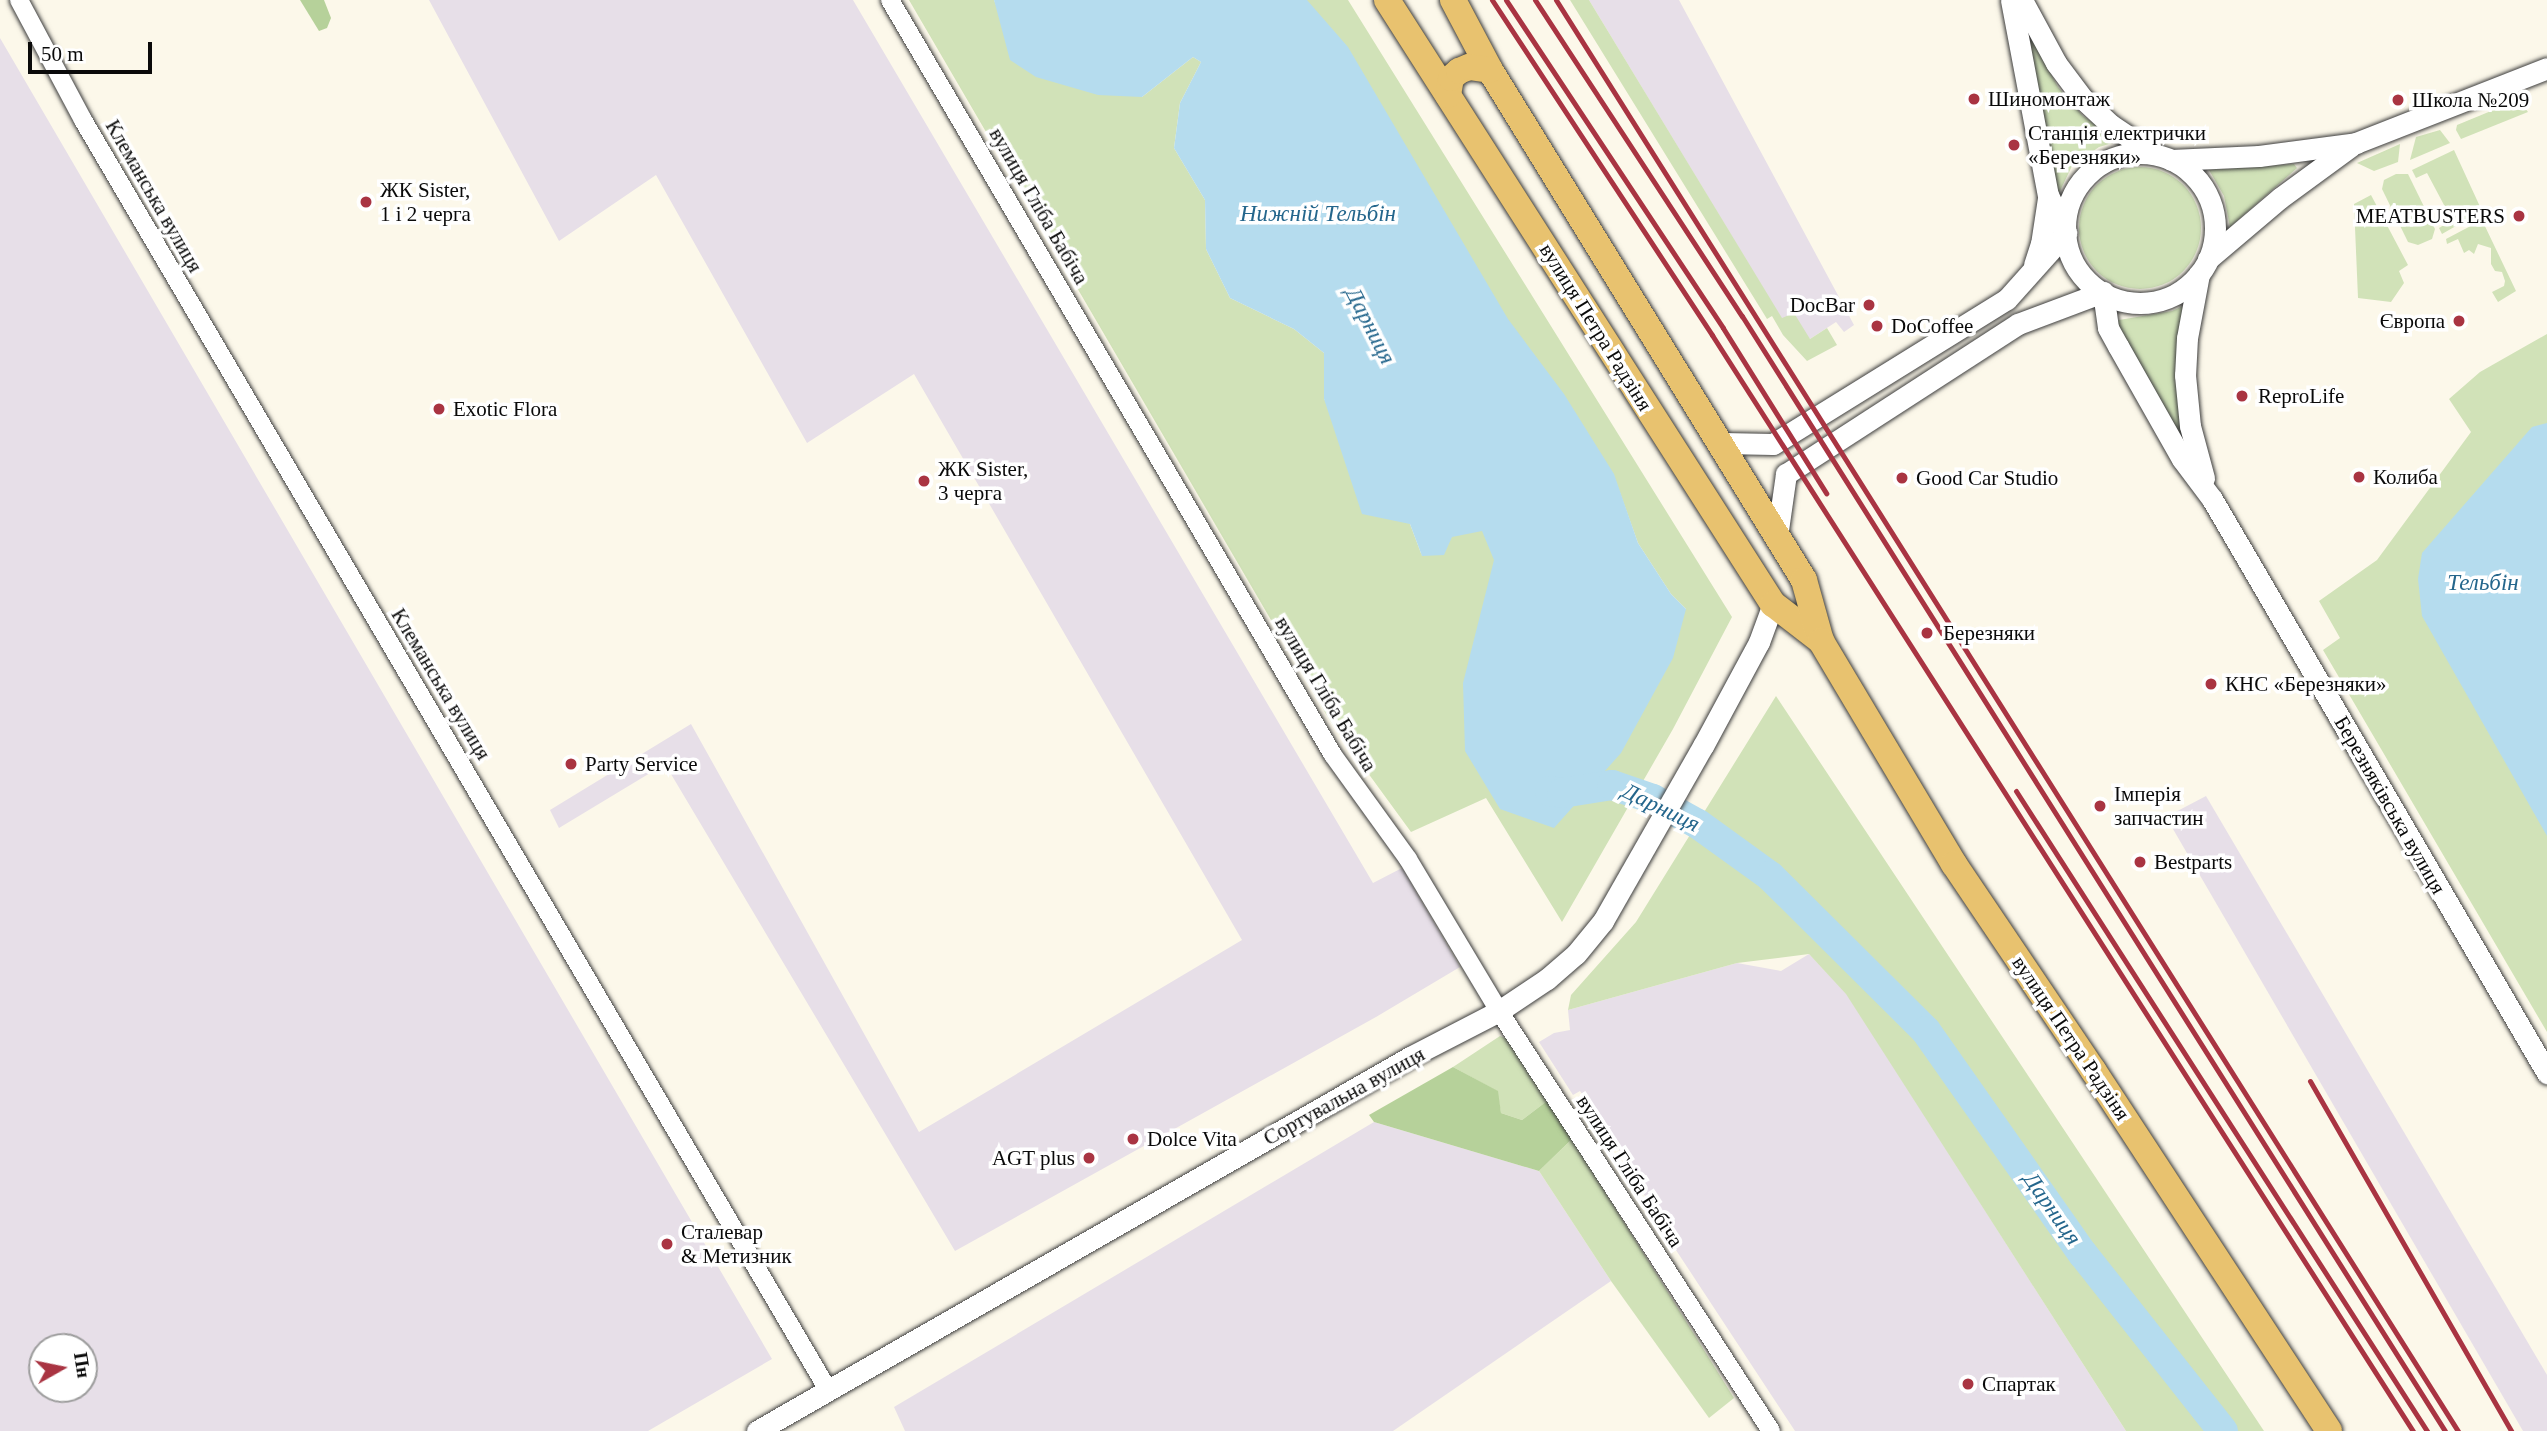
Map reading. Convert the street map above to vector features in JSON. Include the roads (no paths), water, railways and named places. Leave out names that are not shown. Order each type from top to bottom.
[{"type":"main road","name":"вулиця Петра Радзіня","points":[[1387,0],[1773,604],[1821,641]]},
{"type":"main road","name":"вулиця Петра Радзіня","points":[[1453,0],[1490,70],[1804,580],[1821,641],[1954,864],[2093,1070],[2329,1431]]},
{"type":"main road","points":[[1448,95],[1451,78],[1459,71],[1469,67],[1490,70]]},
{"type":"street","name":"Клеманська вулиця","points":[[19,0],[104,155],[828,1390]]},
{"type":"street","name":"вулиця Гліба Бабіча","points":[[890,0],[1332,755],[1408,859],[1499,1011],[1771,1431]]},
{"type":"street","points":[[2011,0],[2049,195],[2077,267],[2103,292],[2133,302],[2158,300],[2181,290],[2280,198],[2356,143]]},
{"type":"street","points":[[2022,0],[2056,63],[2083,99],[2111,125],[2192,174],[2210,202],[2214,235],[2204,266]]},
{"type":"street","points":[[1722,443],[1773,444],[1997,305],[2027,280],[2066,233],[2072,198],[2094,169],[2120,156],[2259,156],[2356,143],[2547,68]]},
{"type":"street","points":[[2027,280],[2040,249],[2049,195]]},
{"type":"street","name":"Березняківська вулиця","points":[[2204,266],[2187,338],[2185,375],[2193,443],[2212,499]]},
{"type":"street","points":[[1777,537],[1786,474],[2013,327],[2103,292]]},
{"type":"street","name":"Березняківська вулиця","points":[[2103,292],[2108,328],[2182,459],[2212,499],[2547,1073]]},
{"type":"street","points":[[2037,316],[2082,314],[2108,328]]},
{"type":"street","name":"Сортувальна вулиця","points":[[757,1431],[1410,1057],[1499,1011],[1547,979],[1576,954],[1603,921],[1642,856],[1759,642],[1773,604]]},
{"type":"water","name":"Нижній Тельбін","points":[[994,0],[1307,0],[1348,47],[1508,319],[1564,394],[1614,474],[1638,543],[1671,594],[1686,609],[1673,658],[1621,753],[1554,828],[1500,809],[1465,751],[1463,683],[1494,560],[1482,531],[1452,537],[1444,555],[1422,556],[1410,524],[1362,514],[1324,399],[1324,353],[1294,329],[1230,298],[1206,249],[1205,200],[1174,148],[1180,103],[1201,62],[1193,57],[1142,97],[1098,95],[1036,77],[1010,60]]},
{"type":"water","name":"Тельбін","points":[[2547,423],[2547,836],[2422,616],[2418,579],[2422,553],[2532,427]]},
{"type":"waterway","name":"Дарниця","points":[[1550,791],[1562,793],[1612,785],[1653,799],[1698,824],[1770,876],[1926,1031],[2083,1254],[2223,1431]]},
{"type":"railway","points":[[1492,0],[1712,335],[2413,1431]]},
{"type":"railway","points":[[1506,0],[1723,328],[1826,493]]},
{"type":"railway","points":[[1535,0],[1742,316],[2445,1431]]},
{"type":"railway","points":[[1556,0],[2458,1431]]},
{"type":"railway","points":[[2016,791],[2427,1431]]},
{"type":"railway","points":[[2310,1081],[2511,1431]]},
{"type":"place","name":"Шиномонтаж","points":[[1974,99]]},
{"type":"place","name":"Школа №209","points":[[2398,100]]},
{"type":"place","name":"Станція електрички «Березняки»","points":[[2014,145]]},
{"type":"place","name":"ЖК Sister, 1 і 2 черга","points":[[366,202]]},
{"type":"place","name":"MEATBUSTERS","points":[[2519,216]]},
{"type":"place","name":"DocBar","points":[[1869,305]]},
{"type":"place","name":"Європа","points":[[2459,321]]},
{"type":"place","name":"DoCoffee","points":[[1877,326]]},
{"type":"place","name":"ReproLife","points":[[2242,396]]},
{"type":"place","name":"Exotic Flora","points":[[439,409]]},
{"type":"place","name":"Колиба","points":[[2359,477]]},
{"type":"place","name":"Good Car Studio","points":[[1902,478]]},
{"type":"place","name":"ЖК Sister, 3 черга","points":[[924,481]]},
{"type":"place","name":"Березняки","points":[[1927,633]]},
{"type":"place","name":"КНС «Березняки»","points":[[2211,684]]},
{"type":"place","name":"Party Service","points":[[571,764]]},
{"type":"place","name":"Імперія запчастин","points":[[2100,806]]},
{"type":"place","name":"Bestparts","points":[[2140,862]]},
{"type":"place","name":"Dolce Vita","points":[[1133,1139]]},
{"type":"place","name":"AGT plus","points":[[1089,1158]]},
{"type":"place","name":"Сталевар & Метизник","points":[[667,1244]]},
{"type":"place","name":"Спартак","points":[[1968,1384]]}]
